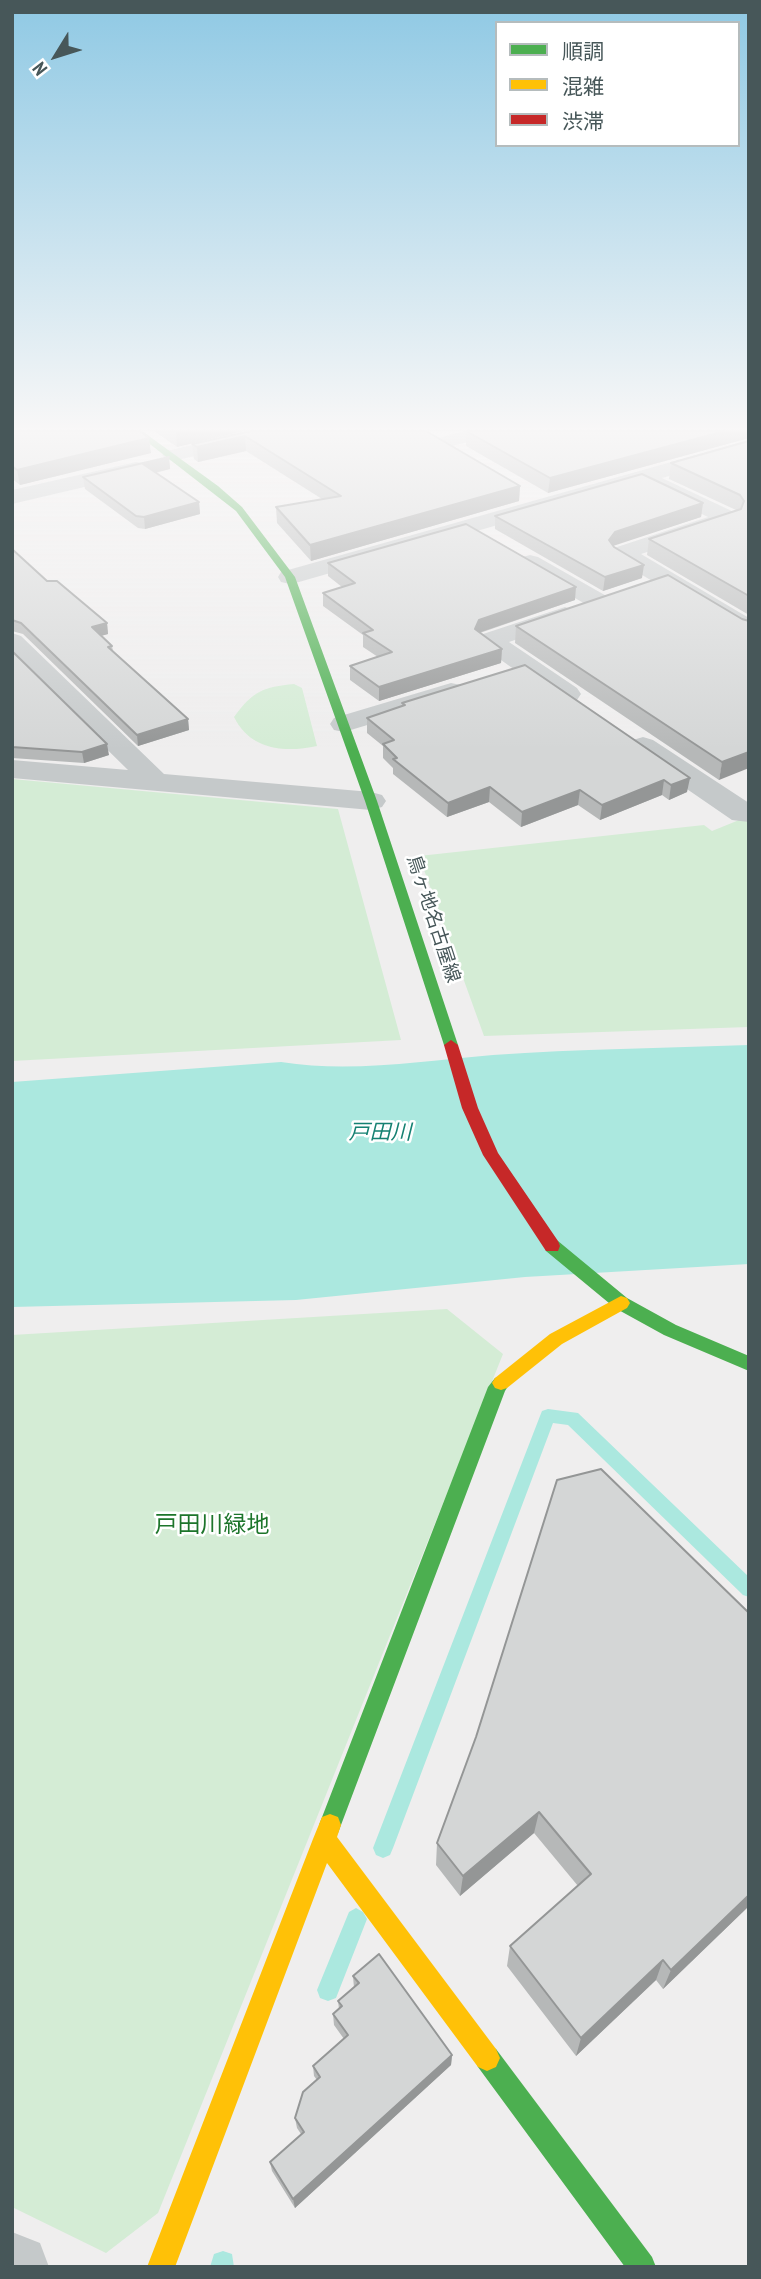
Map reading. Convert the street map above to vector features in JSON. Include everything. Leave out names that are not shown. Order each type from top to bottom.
[{"type":"main road","name":"鳥ヶ地名古屋線","points":[[260,537],[290,577],[371,801],[451,1042],[470,1108],[491,1155],[552,1246],[621,1303],[670,1330],[749,1364]]},
{"type":"main road","points":[[161,2267],[497,1387],[536,1351],[576,1325],[621,1303]]},
{"type":"main road","points":[[324,1839],[642,2267]]},
{"type":"street","points":[[290,577],[429,537]]},
{"type":"street","points":[[489,537],[601,603]]},
{"type":"street","points":[[669,537],[622,553],[749,629]]},
{"type":"street","points":[[588,709],[489,640],[667,581]]},
{"type":"street","points":[[12,641],[155,781]]},
{"type":"street","points":[[500,675],[526,667]]},
{"type":"street","points":[[344,724],[474,683]]},
{"type":"street","points":[[621,731],[743,814],[749,812]]},
{"type":"street","points":[[12,769],[371,801]]},
{"type":"green space","points":[[294,684],[302,688],[317,746],[293,749],[270,747],[259,743],[241,728],[234,717],[253,696],[266,689]]},
{"type":"green space","points":[[12,779],[338,809],[401,1040],[12,1061]]},
{"type":"green space","points":[[749,816],[749,1027],[484,1036],[419,856],[704,825],[712,831]]},
{"type":"green space","name":"戸田川緑地","points":[[447,1309],[503,1354],[158,2213],[106,2253],[12,2207],[12,1335]]},
{"type":"water","name":"戸田川","points":[[749,1045],[749,1264],[525,1277],[296,1300],[12,1307],[12,1082],[281,1062],[360,1066],[525,1053]]},
{"type":"building","points":[[303,537],[337,537],[310,545]]},
{"type":"building","points":[[419,537],[489,537],[576,587],[479,620],[475,629],[502,649],[379,687],[350,666],[392,652],[363,633],[373,630],[323,593],[355,583],[328,563]]},
{"type":"building","points":[[534,537],[611,537],[609,540],[614,547],[644,565],[605,577]]},
{"type":"building","points":[[749,537],[749,596],[649,539]]},
{"type":"building","points":[[12,549],[47,581],[57,581],[107,623],[92,627],[112,646],[108,647],[188,719],[137,735],[21,623],[12,620]]},
{"type":"building","points":[[668,575],[749,621],[749,752],[722,762],[516,626]]},
{"type":"building","points":[[12,651],[107,744],[82,752],[12,747]]},
{"type":"building","points":[[525,665],[690,778],[671,785],[664,780],[602,805],[580,790],[522,812],[490,787],[448,803],[393,759],[397,758],[383,744],[394,740],[367,718],[405,705],[402,703]]},
{"type":"building","points":[[601,1469],[749,1613],[749,1895],[671,1970],[663,1960],[581,2038],[510,1946],[591,1874],[539,1812],[463,1876],[437,1843],[476,1737],[557,1480]]},
{"type":"building","points":[[379,1954],[452,2055],[293,2199],[270,2162],[304,2132],[295,2118],[303,2092],[320,2077],[313,2066],[348,2035],[333,2014],[342,2006],[338,2001],[359,1983],[353,1976]]},
{"type":"waterway","points":[[383,1848],[548,1416],[572,1418],[749,1589]]},
{"type":"waterway","points":[[328,1990],[356,1919]]},
{"type":"waterway","points":[[222,2267],[223,2263]]},
{"type":"traffic: fast","points":[[260,537],[290,577],[371,801],[451,1045]]},
{"type":"traffic: fast","points":[[552,1246],[621,1303],[670,1330],[749,1364]]},
{"type":"traffic: fast","points":[[330,1825],[497,1387],[501,1383]]},
{"type":"traffic: fast","points":[[487,2058],[642,2267]]},
{"type":"traffic: slow","points":[[501,1383],[556,1339],[621,1303]]},
{"type":"traffic: slow","points":[[161,2267],[330,1825]]},
{"type":"traffic: slow","points":[[324,1839],[487,2058]]},
{"type":"traffic: jam","points":[[451,1045],[470,1108],[491,1155],[552,1246]]}]
